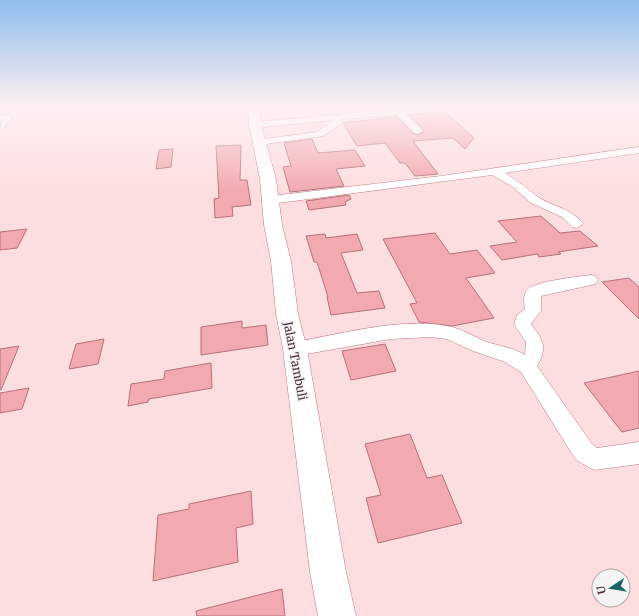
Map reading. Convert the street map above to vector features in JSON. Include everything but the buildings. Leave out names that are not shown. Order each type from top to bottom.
[{"type":"street","name":"Jalan Tambuli","points":[[258,134],[271,200],[273,224],[281,261],[287,314],[295,349],[328,572],[337,616]]},
{"type":"street","points":[[271,200],[494,171],[639,150]]},
{"type":"street","points":[[494,171],[517,185],[535,200],[566,214],[576,224]]},
{"type":"street","points":[[527,367],[534,358],[536,352],[535,343],[524,328],[523,322],[524,318],[533,311],[533,293],[538,290],[591,280]]},
{"type":"street","points":[[295,349],[387,334],[436,331],[449,333],[470,343],[518,358],[527,367],[584,452],[594,459],[639,453]]}]
